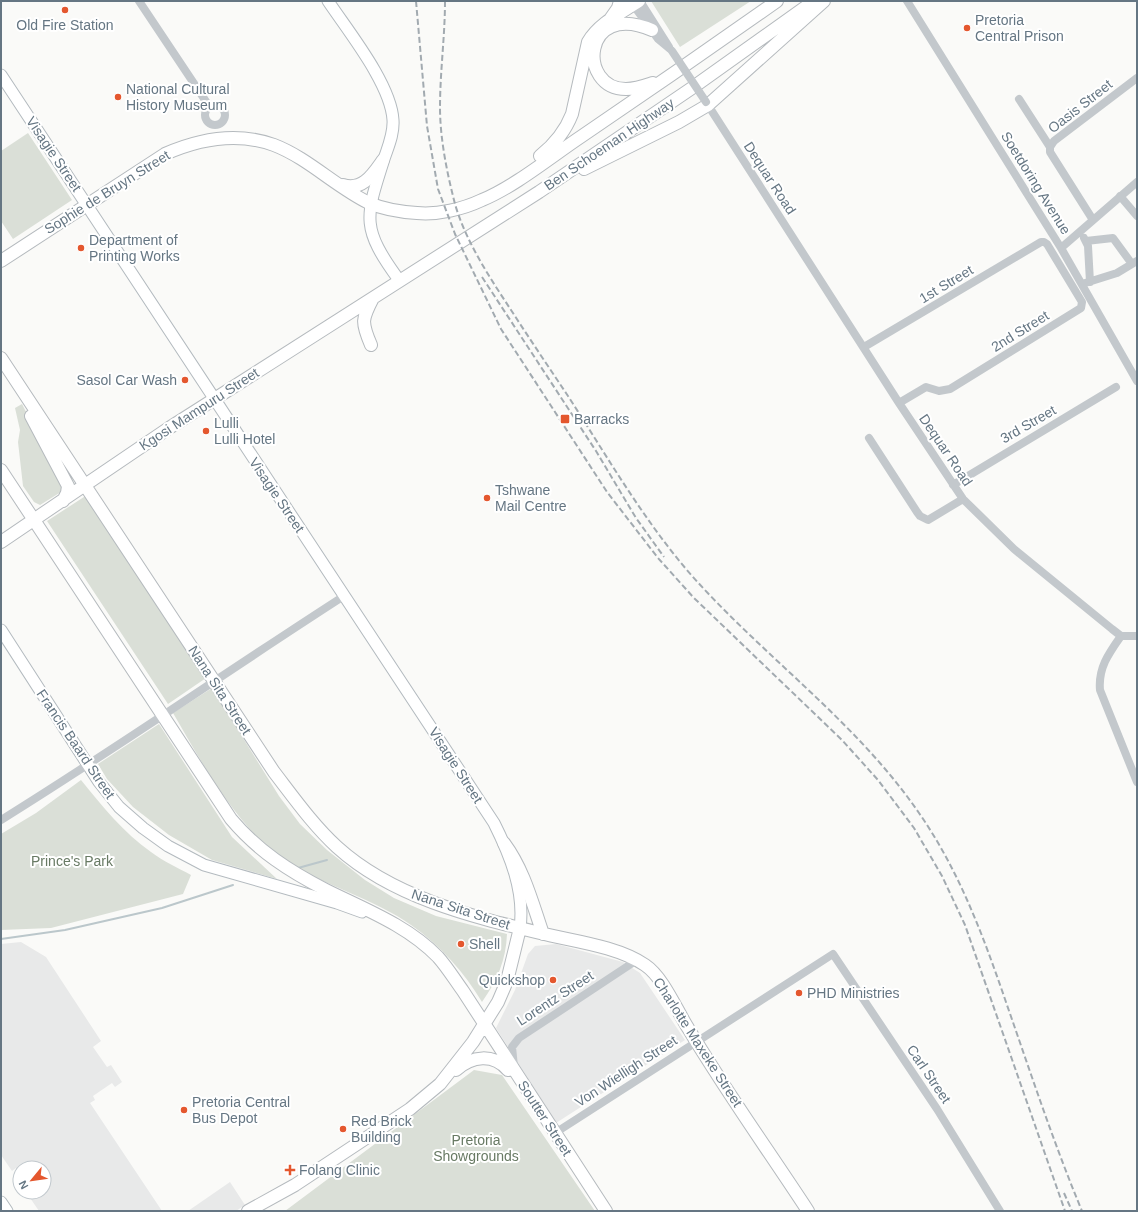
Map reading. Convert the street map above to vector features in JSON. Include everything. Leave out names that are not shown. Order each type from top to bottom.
[{"type":"main road","points":[[615,21],[620,1]]},
{"type":"main road","name":"Ben Schoeman Highway","points":[[370,203],[418,213],[461,207],[484,200],[679,70],[777,1]]},
{"type":"main road","name":"Ben Schoeman Highway","points":[[399,280],[548,186],[692,88],[814,1]]},
{"type":"main road","points":[[548,186],[679,122],[707,103],[824,1]]},
{"type":"main road","points":[[638,4],[602,32],[597,40],[594,51],[595,67],[604,81],[615,87],[625,89],[638,88],[679,70]]},
{"type":"main road","points":[[484,200],[531,164],[560,138],[572,114],[588,42],[596,30],[615,21],[638,24],[652,30]]},
{"type":"main road","name":"Sophie de Bruyn Street","points":[[1,260],[165,154],[194,143],[225,138],[248,138],[274,145],[370,203]]},
{"type":"main road","points":[[336,183],[353,187],[361,184],[371,177],[383,160]]},
{"type":"main road","name":"Kgosi Mampuru Street","points":[[1,542],[213,399],[399,280]]},
{"type":"main road","points":[[371,345],[364,327],[363,319],[374,297]]},
{"type":"main road","name":"Nana Sita Street","points":[[1,358],[297,803],[338,848],[378,877],[402,889],[435,902],[520,928]]},
{"type":"main road","points":[[11,373],[32,418],[67,483],[68,490],[61,502]]},
{"type":"main road","points":[[1,470],[231,820],[271,859],[324,889],[393,923],[438,957],[454,978],[484,1026]]},
{"type":"main road","points":[[504,843],[527,885],[543,934]]},
{"type":"main road","points":[[440,1084],[484,1026],[498,1002],[507,981],[520,928]]},
{"type":"main road","name":"Charlotte Maxeke Street","points":[[520,928],[584,942],[645,964],[653,972],[667,992],[696,1041],[808,1211]]},
{"type":"main road","name":"Soutter Street","points":[[484,1026],[606,1211]]},
{"type":"main road","points":[[259,1211],[295,1185],[410,1109],[464,1064],[478,1058],[487,1058],[504,1064],[528,1092]]},
{"type":"main road","points":[[248,1211],[295,1185]]},
{"type":"street","points":[[140,1],[209,106]]},
{"type":"street","points":[[328,1],[370,64],[386,94],[393,121],[392,134],[370,203],[369,223],[372,236],[387,264],[399,280]]},
{"type":"street","name":"Soetdoring Avenue","points":[[907,1],[1061,248],[1086,283],[1137,381]]},
{"type":"street","points":[[638,4],[652,30],[660,41],[671,50]]},
{"type":"street","points":[[638,4],[671,50]]},
{"type":"street","name":"Dequar Road","points":[[671,50],[707,103],[864,347],[898,403],[953,485],[963,498],[1014,549],[1121,636]]},
{"type":"street","name":"Visagie Street","points":[[1,75],[87,203],[213,399],[494,823],[504,843],[517,882],[521,920],[520,928]]},
{"type":"street","name":"Oasis Street","points":[[1093,220],[1050,152],[1050,147],[1054,141],[1137,78]]},
{"type":"street","points":[[1019,99],[1050,147]]},
{"type":"street","points":[[1061,248],[1137,182]]},
{"type":"street","points":[[1120,196],[1137,216]]},
{"type":"street","points":[[1079,232],[1086,242],[1086,283],[1117,273],[1135,262],[1113,238],[1086,242]]},
{"type":"street","name":"1st Street","points":[[864,347],[1041,242]]},
{"type":"street","name":"2nd Street","points":[[898,403],[926,387],[939,391],[950,389],[1081,308],[1082,302],[1047,244],[1041,242]]},
{"type":"street","name":"3rd Street","points":[[953,485],[1116,387]]},
{"type":"street","points":[[869,438],[917,512],[924,519],[928,520],[963,498]]},
{"type":"street","points":[[1,820],[88,765],[214,680],[344,596]]},
{"type":"street","name":"Francis Baard Street","points":[[1,630],[110,797],[133,821],[156,839],[189,858],[210,867],[337,903],[393,923]]},
{"type":"street","points":[[1137,636],[1121,636],[1108,654],[1101,672],[1100,690],[1137,782]]},
{"type":"street","name":"Von Wielligh Street","points":[[555,1133],[833,954]]},
{"type":"street","name":"Carl Street","points":[[833,954],[937,1110],[1000,1211]]},
{"type":"street","name":"Lorentz Street","points":[[515,1072],[512,1047],[519,1038],[637,960]]},
{"type":"street","points":[[1,1202],[7,1211]]},
{"type":"shaded area","points":[[21,942],[46,957],[101,1041],[93,1047],[107,1067],[111,1065],[122,1082],[115,1087],[112,1083],[93,1096],[95,1100],[90,1103],[162,1211],[39,1211],[31,1200],[52,1200],[52,1160],[12,1160],[12,1171],[1,1155],[1,944]]},
{"type":"shaded area","points":[[556,944],[623,962],[640,973],[685,1040],[556,1123],[496,1028],[515,990],[528,954],[535,946]]},
{"type":"shaded area","points":[[230,1182],[245,1205],[236,1211],[188,1211]]},
{"type":"green space","points":[[651,1],[751,1],[680,47]]},
{"type":"green space","points":[[28,133],[72,200],[13,239],[1,221],[1,151]]},
{"type":"green space","points":[[22,404],[63,485],[61,492],[40,505],[34,502],[23,486],[18,442],[20,430],[15,408]]},
{"type":"green space","points":[[87,495],[206,678],[168,704],[47,521]]},
{"type":"green space","points":[[212,688],[279,796],[300,824],[327,850],[365,880],[394,898],[436,916],[507,934],[505,953],[500,970],[482,1002],[460,970],[422,933],[382,908],[319,879],[289,863],[271,850],[238,816],[196,753],[173,713]]},
{"type":"green space","points":[[159,724],[232,837],[277,879],[212,860],[169,835],[133,807],[107,779],[98,764]]},
{"type":"green space","name":"Prince's Park","points":[[81,780],[105,809],[141,845],[191,875],[183,894],[51,928],[1,930],[1,834],[36,813]]},
{"type":"green space","name":"Pretoria Showgrounds","points":[[474,1070],[502,1075],[595,1211],[285,1211]]},
{"type":"waterway","points":[[298,868],[327,860]]},
{"type":"waterway","points":[[1,939],[65,930],[162,908],[233,885]]},
{"type":"railway","points":[[416,1],[427,126],[438,189],[455,234],[501,329],[607,492],[658,558],[694,598],[842,740],[878,780],[914,828],[942,876],[965,925],[1065,1211]]},
{"type":"railway","points":[[445,1],[440,94],[441,131],[455,204],[465,232],[472,246],[495,285],[614,469],[648,519],[684,567],[731,617],[844,724],[896,782],[934,835],[959,882],[980,930],[1052,1135],[1082,1211]]},
{"type":"railway","points":[[482,277],[596,451],[636,518],[664,557]]},
{"type":"railway","points":[[1064,1193],[1072,1211]]},
{"type":"place","name":"Old Fire Station","points":[[65,10]]},
{"type":"place","name":"Pretoria Central Prison","points":[[967,28]]},
{"type":"place","name":"National Cultural History Museum","points":[[118,97]]},
{"type":"place","name":"Department of Printing Works","points":[[81,248]]},
{"type":"place","name":"Sasol Car Wash","points":[[185,380]]},
{"type":"place","name":"Barracks","points":[[565,419]]},
{"type":"place","name":"Lulli Lulli Hotel","points":[[206,431]]},
{"type":"place","name":"Tshwane Mail Centre","points":[[487,498]]},
{"type":"place","name":"Shell","points":[[461,944]]},
{"type":"place","name":"Quickshop","points":[[553,980]]},
{"type":"place","name":"PHD Ministries","points":[[799,993]]},
{"type":"place","name":"Pretoria Central Bus Depot","points":[[184,1110]]},
{"type":"place","name":"Red Brick Building","points":[[343,1129]]},
{"type":"place","name":"Folang Clinic","points":[[290,1170]]}]
